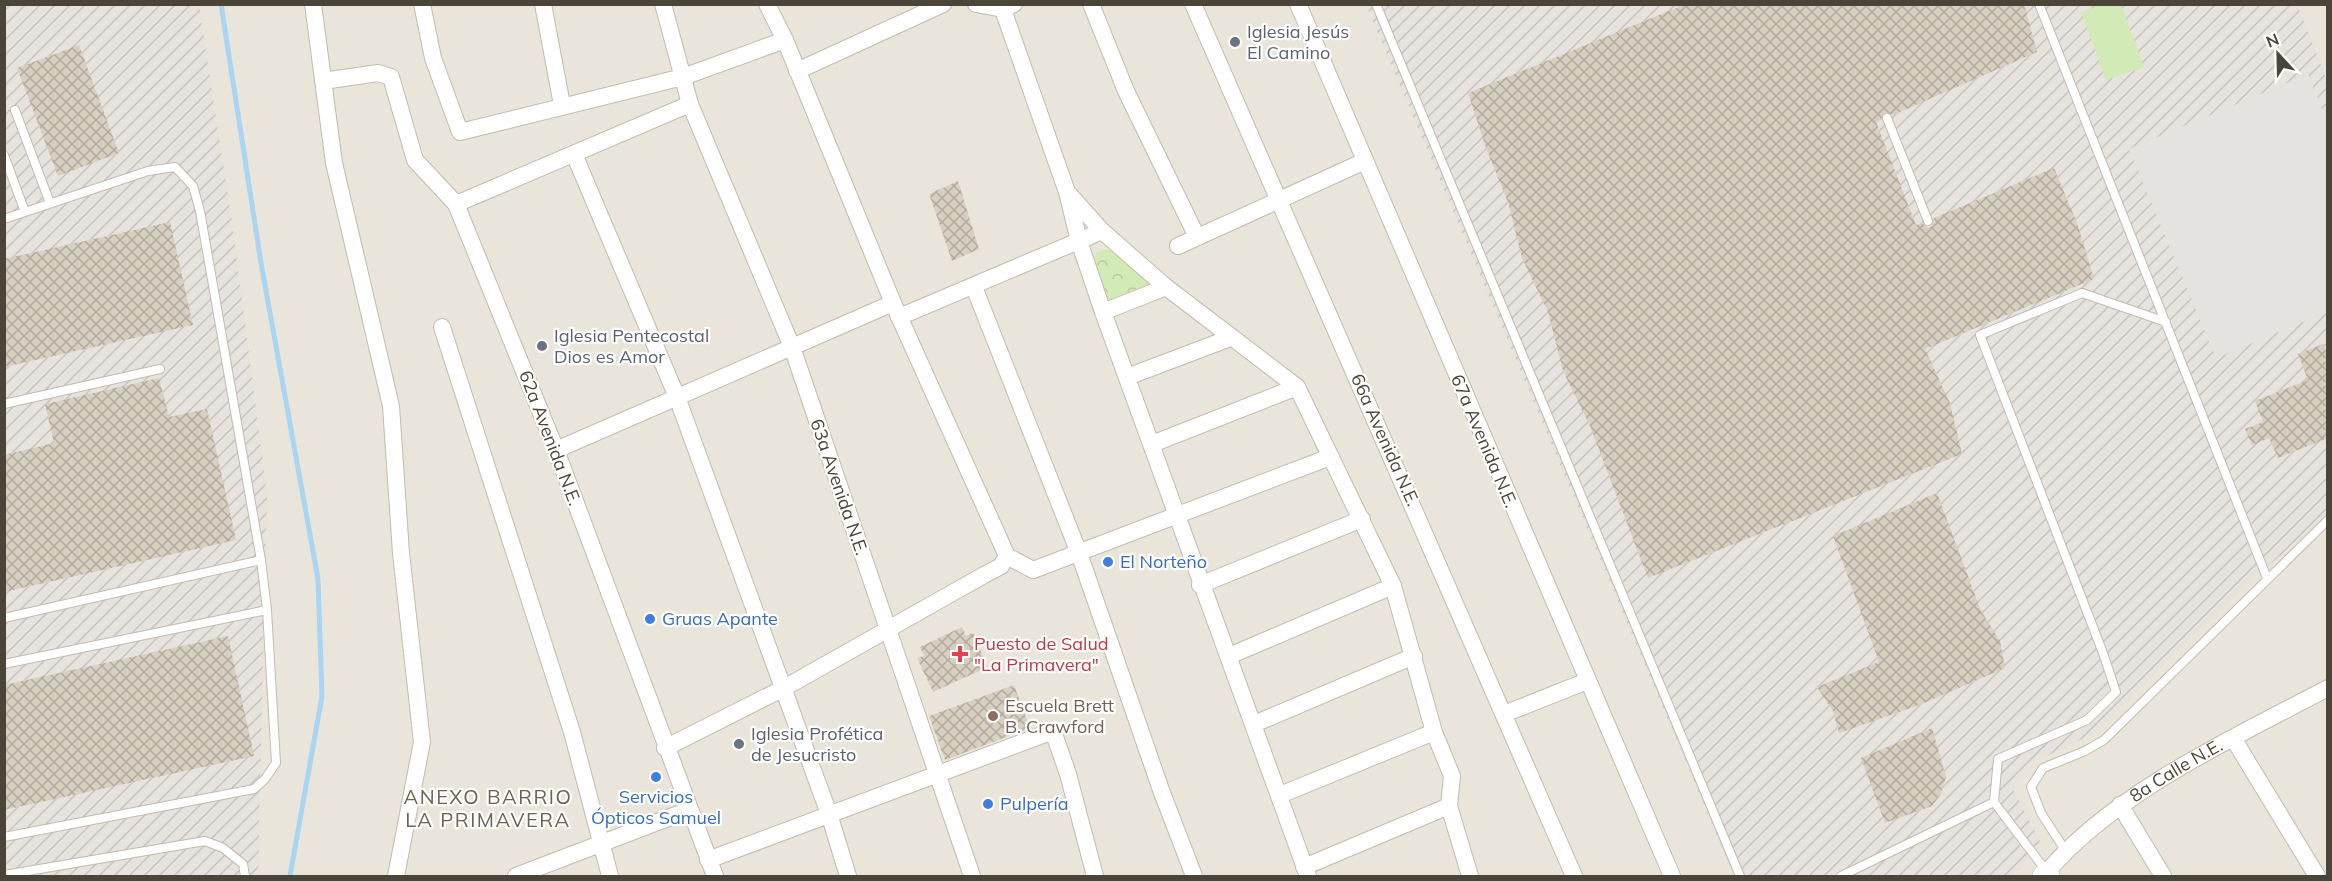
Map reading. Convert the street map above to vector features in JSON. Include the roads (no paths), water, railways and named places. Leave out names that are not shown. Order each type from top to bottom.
[{"type":"street","points":[[313,4],[334,163],[391,406],[401,553],[422,742],[396,876]]},
{"type":"street","points":[[422,4],[433,58],[460,132],[683,76],[784,40]]},
{"type":"street","points":[[543,4],[562,105]]},
{"type":"street","name":"63a Avenida N.E.","points":[[663,4],[690,104],[792,347],[972,876]]},
{"type":"street","points":[[767,4],[797,70],[896,310],[1007,556],[1033,570],[1330,457]]},
{"type":"street","points":[[797,70],[942,4]]},
{"type":"street","points":[[976,4],[1007,6],[1067,192],[1079,242],[1103,312],[1177,514],[1200,585],[1229,656],[1306,872],[1449,806]]},
{"type":"street","points":[[1092,4],[1126,91],[1197,237]]},
{"type":"street","name":"66a Avenida N.E.","points":[[1193,4],[1574,876]]},
{"type":"street","name":"67a Avenida N.E.","points":[[1298,4],[1672,876]]},
{"type":"street","name":"62a Avenida N.E.","points":[[322,81],[378,73],[391,77],[415,160],[456,204],[556,450],[665,748],[715,876]]},
{"type":"street","points":[[456,204],[690,104]]},
{"type":"street","points":[[574,154],[677,397],[829,814],[848,876]]},
{"type":"street","points":[[1178,246],[1365,161]]},
{"type":"street","points":[[1067,192],[1102,231],[1166,288],[1298,387],[1393,586],[1434,732],[1452,776],[1449,806],[1464,875]]},
{"type":"street","points":[[556,450],[792,347],[896,310],[974,287],[1102,231]]},
{"type":"street","points":[[974,287],[1079,554],[1161,790],[1194,876]]},
{"type":"street","points":[[1103,312],[1166,288]]},
{"type":"street","points":[[442,327],[572,732],[610,876]]},
{"type":"street","points":[[1127,377],[1230,338]]},
{"type":"street","points":[[1152,444],[1298,387]]},
{"type":"street","points":[[1200,585],[1362,519]]},
{"type":"street","points":[[665,748],[784,688],[1001,566],[1007,556]]},
{"type":"street","points":[[1229,656],[1393,586]]},
{"type":"street","points":[[1254,724],[1414,656]]},
{"type":"street","points":[[1504,714],[1587,681]]},
{"type":"street","name":"8a Calle N.E.","points":[[2046,875],[2065,850],[2120,805],[2233,738],[2328,688]]},
{"type":"street","points":[[708,860],[1053,731],[1068,774],[1095,876]]},
{"type":"street","points":[[1280,795],[1434,732]]},
{"type":"street","points":[[2233,738],[2317,876]]},
{"type":"street","points":[[2120,805],[2163,876]]},
{"type":"street","points":[[516,876],[689,810]]},
{"type":"lane","points":[[1376,4],[1740,876]]},
{"type":"lane","points":[[2039,4],[2267,578]]},
{"type":"lane","points":[[15,110],[50,203]]},
{"type":"lane","points":[[1887,118],[1928,220]]},
{"type":"lane","points":[[4,155],[25,212]]},
{"type":"lane","points":[[4,219],[148,171],[175,167],[193,186],[200,211],[261,560],[267,610],[276,763],[265,779],[254,789],[4,837]]},
{"type":"lane","points":[[2046,875],[1994,802],[1998,759],[2087,720],[2116,692],[1979,331],[2082,293],[2166,322]]},
{"type":"lane","points":[[4,404],[160,369]]},
{"type":"lane","points":[[2065,850],[2040,813],[2031,787],[2043,768],[2085,752],[2104,740],[2328,520]]},
{"type":"lane","points":[[4,618],[261,560]]},
{"type":"lane","points":[[4,664],[267,610]]},
{"type":"lane","points":[[1841,876],[1994,802]]},
{"type":"lane","points":[[4,875],[205,841],[223,848],[243,864],[245,876]]},
{"type":"waterway","points":[[221,4],[261,263],[318,579],[322,696],[290,876]]},
{"type":"place","name":"Iglesia Jesús El Camino","points":[[1235,42]]},
{"type":"place","name":"Iglesia Pentecostal Dios es Amor","points":[[542,346]]},
{"type":"place","name":"El Norteño","points":[[1108,562]]},
{"type":"place","name":"Gruas Apante","points":[[650,619]]},
{"type":"place","name":"Puesto de Salud \"La Primavera\"","points":[[960,654]]},
{"type":"place","name":"Escuela Brett B. Crawford","points":[[993,716]]},
{"type":"place","name":"Iglesia Profética de Jesucristo","points":[[739,744]]},
{"type":"place","name":"Servicios Ópticos Samuel","points":[[656,777]]},
{"type":"place","name":"Pulpería","points":[[988,804]]},
{"type":"district","name":"ANEXO BARRIO LA PRIMAVERA","points":[[488,808]]}]
